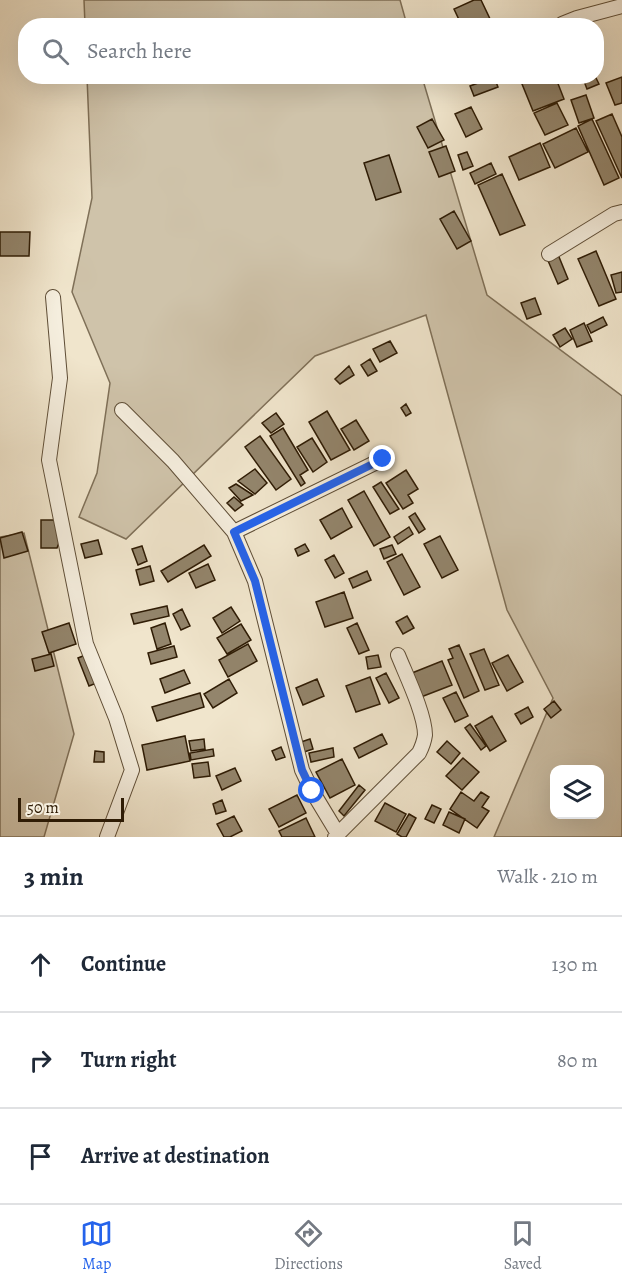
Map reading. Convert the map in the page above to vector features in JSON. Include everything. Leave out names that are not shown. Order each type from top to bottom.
[{"type":"street","points":[[577,18],[622,6]]},
{"type":"street","points":[[549,254],[614,214],[622,212]]},
{"type":"street","points":[[53,297],[60,378],[49,460],[86,644],[116,718],[132,770],[107,837]]},
{"type":"street","points":[[122,410],[173,461],[234,532],[255,581],[302,770],[337,835],[419,753],[423,744],[425,735],[423,720],[398,654]]},
{"type":"street","points":[[234,532],[383,459]]},
{"type":"shaded area","points":[[84,0],[400,0],[405,18],[85,18]]},
{"type":"shaded area","points":[[87,84],[424,84],[487,295],[622,396],[622,837],[494,837],[553,698],[507,610],[426,315],[315,356],[126,539],[79,517],[97,473],[110,383],[72,292],[92,198]]},
{"type":"shaded area","points":[[24,533],[74,734],[44,837],[0,837],[0,537]]},
{"type":"building","points":[[474,0],[481,0],[490,18],[458,18],[454,9]]},
{"type":"building","points":[[622,77],[622,103],[615,105],[606,83]]},
{"type":"building","points":[[497,84],[498,87],[474,96],[470,86]]},
{"type":"building","points":[[522,84],[558,84],[564,99],[533,111]]},
{"type":"building","points":[[585,84],[599,84],[587,89]]},
{"type":"building","points":[[586,95],[594,118],[579,123],[571,100]]},
{"type":"building","points":[[557,103],[568,125],[545,135],[534,113]]},
{"type":"building","points":[[471,107],[482,129],[466,137],[455,114]]},
{"type":"building","points":[[612,114],[622,137],[622,178],[596,121]]},
{"type":"building","points":[[432,119],[444,140],[428,148],[417,127]]},
{"type":"building","points":[[592,119],[619,178],[604,185],[578,126]]},
{"type":"building","points":[[576,128],[588,152],[555,168],[543,144]]},
{"type":"building","points":[[540,143],[550,167],[519,180],[509,157]]},
{"type":"building","points":[[446,146],[455,171],[439,177],[429,152]]},
{"type":"building","points":[[467,152],[473,166],[463,170],[458,155]]},
{"type":"building","points":[[389,155],[401,192],[376,200],[364,163]]},
{"type":"building","points":[[491,163],[496,174],[475,184],[470,173]]},
{"type":"building","points":[[502,174],[525,225],[500,235],[478,185]]},
{"type":"building","points":[[454,211],[471,241],[457,249],[440,219]]},
{"type":"building","points":[[0,232],[30,232],[29,256],[0,256]]},
{"type":"building","points":[[596,251],[616,299],[599,306],[578,259]]},
{"type":"building","points":[[557,252],[568,279],[558,284],[546,256]]},
{"type":"building","points":[[622,272],[622,292],[616,293],[611,275]]},
{"type":"building","points":[[535,298],[541,314],[527,319],[521,303]]},
{"type":"building","points":[[603,317],[607,325],[591,333],[587,325]]},
{"type":"building","points":[[584,323],[592,341],[577,347],[570,330]]},
{"type":"building","points":[[565,328],[572,339],[560,347],[553,335]]},
{"type":"building","points":[[390,341],[397,353],[380,362],[373,349]]},
{"type":"building","points":[[370,359],[377,371],[368,376],[361,365]]},
{"type":"building","points":[[349,366],[354,375],[340,384],[335,379]]},
{"type":"building","points":[[406,404],[411,413],[406,416],[401,408]]},
{"type":"building","points":[[327,411],[350,450],[331,460],[309,422]]},
{"type":"building","points":[[276,413],[284,424],[271,433],[262,423]]},
{"type":"building","points":[[356,420],[369,441],[354,450],[341,429]]},
{"type":"building","points":[[283,428],[308,470],[300,475],[305,483],[301,486],[270,436]]},
{"type":"building","points":[[260,436],[291,479],[276,490],[245,447]]},
{"type":"building","points":[[312,438],[327,462],[313,472],[297,447]]},
{"type":"building","points":[[255,469],[267,483],[255,494],[238,481]]},
{"type":"building","points":[[406,470],[418,489],[408,495],[413,503],[403,509],[386,483]]},
{"type":"building","points":[[381,482],[399,509],[390,514],[373,487]]},
{"type":"building","points":[[236,484],[253,495],[241,501],[229,488]]},
{"type":"building","points":[[364,491],[390,537],[374,546],[348,500]]},
{"type":"building","points":[[234,497],[243,505],[235,511],[227,503]]},
{"type":"building","points":[[342,508],[352,527],[331,539],[320,520]]},
{"type":"building","points":[[415,513],[425,529],[419,533],[409,517]]},
{"type":"building","points":[[41,520],[68,520],[57,548],[41,548]]},
{"type":"building","points":[[409,527],[413,534],[398,544],[394,537]]},
{"type":"building","points":[[22,532],[28,551],[4,558],[0,538]]},
{"type":"building","points":[[440,536],[458,570],[442,578],[424,544]]},
{"type":"building","points":[[98,540],[102,554],[85,558],[81,544]]},
{"type":"building","points":[[305,544],[309,551],[298,556],[295,549]]},
{"type":"building","points":[[204,545],[211,556],[168,582],[161,571]]},
{"type":"building","points":[[392,545],[396,554],[384,559],[380,549]]},
{"type":"building","points":[[142,546],[147,561],[138,565],[132,549]]},
{"type":"building","points":[[402,554],[420,587],[404,595],[387,562]]},
{"type":"building","points":[[334,555],[344,573],[335,578],[325,560]]},
{"type":"building","points":[[208,564],[215,580],[196,588],[189,573]]},
{"type":"building","points":[[150,566],[154,581],[140,585],[136,570]]},
{"type":"building","points":[[367,571],[371,580],[353,588],[349,579]]},
{"type":"building","points":[[344,592],[353,618],[325,627],[316,602]]},
{"type":"building","points":[[167,606],[169,616],[134,624],[131,614]]},
{"type":"building","points":[[231,607],[240,621],[222,633],[213,618]]},
{"type":"building","points":[[182,609],[190,626],[181,630],[173,614]]},
{"type":"building","points":[[407,616],[414,628],[403,634],[396,622]]},
{"type":"building","points":[[69,623],[76,644],[49,653],[42,632]]},
{"type":"building","points":[[165,623],[171,644],[157,649],[151,628]]},
{"type":"building","points":[[357,623],[369,650],[359,654],[347,628]]},
{"type":"building","points":[[241,624],[251,640],[227,654],[217,638]]},
{"type":"building","points":[[248,644],[257,661],[228,677],[219,660]]},
{"type":"building","points":[[459,645],[479,691],[464,698],[448,660],[453,658],[449,649]]},
{"type":"building","points":[[174,646],[177,657],[151,664],[148,653]]},
{"type":"building","points":[[484,649],[499,685],[485,690],[470,654]]},
{"type":"building","points":[[51,654],[54,666],[35,671],[32,659]]},
{"type":"building","points":[[88,654],[99,682],[89,686],[78,658]]},
{"type":"building","points":[[378,655],[381,667],[368,669],[366,657]]},
{"type":"building","points":[[508,655],[523,682],[507,691],[492,663]]},
{"type":"building","points":[[442,661],[452,685],[421,697],[412,673]]},
{"type":"building","points":[[184,670],[190,683],[165,693],[160,679]]},
{"type":"building","points":[[386,673],[399,698],[389,703],[376,678]]},
{"type":"building","points":[[370,677],[380,704],[356,712],[346,686]]},
{"type":"building","points":[[229,679],[237,693],[213,708],[204,694]]},
{"type":"building","points":[[317,679],[324,696],[303,705],[296,688]]},
{"type":"building","points":[[456,692],[468,716],[455,722],[443,698]]},
{"type":"building","points":[[200,693],[204,707],[157,721],[152,707]]},
{"type":"building","points":[[554,701],[561,710],[551,718],[544,709]]},
{"type":"building","points":[[528,707],[533,717],[521,724],[515,714]]},
{"type":"building","points":[[492,716],[506,741],[490,751],[475,726]]},
{"type":"building","points":[[470,724],[486,746],[481,750],[465,728]]},
{"type":"building","points":[[382,734],[387,744],[359,758],[354,748]]},
{"type":"building","points":[[185,736],[190,761],[147,770],[142,745]]},
{"type":"building","points":[[204,739],[205,749],[191,751],[189,741]]},
{"type":"building","points":[[310,739],[313,749],[304,752],[301,742]]},
{"type":"building","points":[[447,741],[460,753],[451,764],[437,752]]},
{"type":"building","points":[[281,747],[285,757],[276,760],[272,751]]},
{"type":"building","points":[[333,748],[334,757],[311,762],[309,753]]},
{"type":"building","points":[[213,749],[214,756],[191,760],[190,753]]},
{"type":"building","points":[[95,751],[104,752],[104,762],[94,762]]},
{"type":"building","points":[[463,758],[479,772],[462,790],[446,776]]},
{"type":"building","points":[[342,759],[355,785],[330,798],[316,772]]},
{"type":"building","points":[[208,762],[210,776],[194,778],[192,764]]},
{"type":"building","points":[[235,768],[241,781],[222,790],[216,776]]},
{"type":"building","points":[[359,785],[365,790],[344,816],[339,811]]},
{"type":"building","points":[[461,792],[474,801],[481,792],[489,797],[482,807],[489,811],[477,828],[450,809]]},
{"type":"building","points":[[297,795],[306,813],[279,827],[269,809]]},
{"type":"building","points":[[222,800],[226,811],[216,814],[213,804]]},
{"type":"building","points":[[385,803],[406,814],[396,832],[375,821]]},
{"type":"building","points":[[432,805],[441,809],[434,823],[425,819]]},
{"type":"building","points":[[449,812],[465,819],[459,833],[443,825]]},
{"type":"building","points":[[409,814],[416,818],[406,837],[402,837],[397,834]]},
{"type":"building","points":[[234,816],[242,831],[230,837],[224,837],[217,824]]},
{"type":"building","points":[[306,818],[315,837],[282,837],[279,831]]},
{"type":"route","points":[[312,791],[302,770],[255,581],[234,532],[383,459]]}]
